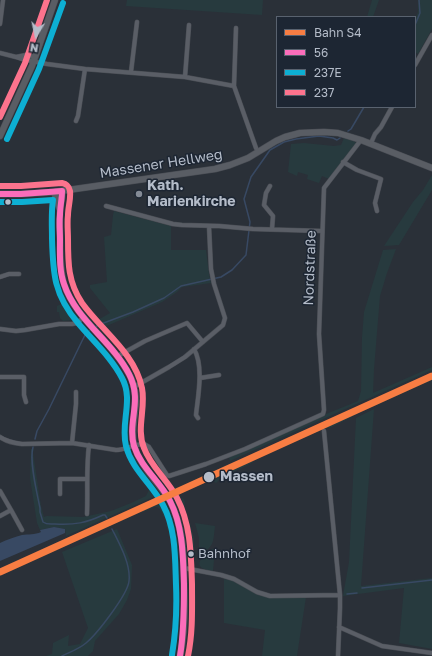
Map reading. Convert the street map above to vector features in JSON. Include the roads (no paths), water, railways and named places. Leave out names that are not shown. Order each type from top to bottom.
[{"type":"main road","points":[[0,136],[34,59],[55,0]]},
{"type":"main road","name":"Massener Hellweg","points":[[0,194],[54,192],[224,167],[248,158],[276,141],[300,133],[338,133],[371,143],[432,168]]},
{"type":"main road","points":[[62,191],[63,197],[60,210],[60,262],[64,284],[71,300],[118,356],[126,369],[134,387],[136,401],[133,432],[134,446],[140,458],[164,492],[174,511],[181,536],[184,568],[185,619],[180,656]]},
{"type":"main road","points":[[54,192],[60,210]]},
{"type":"street","points":[[0,24],[3,0]]},
{"type":"street","points":[[131,72],[137,22]]},
{"type":"street","points":[[185,77],[189,25]]},
{"type":"street","points":[[236,28],[234,86],[256,148]]},
{"type":"street","points":[[416,63],[432,35]]},
{"type":"street","points":[[0,53],[22,60],[34,59],[85,69],[185,77],[234,86]]},
{"type":"street","points":[[76,121],[85,69]]},
{"type":"street","points":[[371,143],[391,108]]},
{"type":"street","name":"Nordstraße","points":[[134,446],[144,444],[149,447],[167,475],[170,476],[210,463],[256,445],[323,414],[319,334],[324,188],[361,140]]},
{"type":"street","points":[[343,162],[357,170],[381,179],[375,203],[376,211]]},
{"type":"street","points":[[270,186],[266,193],[264,205],[274,216],[272,229]]},
{"type":"street","points":[[106,206],[173,224],[253,229],[322,231]]},
{"type":"street","points":[[134,387],[185,357],[224,325],[225,318],[212,277],[209,226]]},
{"type":"street","points":[[0,277],[9,274],[19,274]]},
{"type":"street","points":[[0,329],[16,331],[58,324],[72,324],[77,323],[84,317]]},
{"type":"street","points":[[118,356],[144,342],[187,323],[203,342]]},
{"type":"street","points":[[194,349],[197,353],[200,378],[196,415],[198,418]]},
{"type":"street","points":[[200,378],[219,375]]},
{"type":"street","points":[[0,377],[24,377],[24,395],[26,402]]},
{"type":"street","points":[[72,443],[76,392]]},
{"type":"street","points":[[324,432],[340,594],[338,656]]},
{"type":"street","points":[[0,438],[14,443],[72,443],[116,450],[134,446]]},
{"type":"street","points":[[87,514],[89,445]]},
{"type":"street","points":[[60,494],[60,479],[87,479]]},
{"type":"street","points":[[0,491],[22,530]]},
{"type":"street","points":[[0,516],[11,510]]},
{"type":"street","points":[[184,568],[234,579],[257,592],[270,596],[340,594]]},
{"type":"street","points":[[339,627],[382,646],[432,653]]},
{"type":"water","points":[[54,527],[65,529],[65,533],[0,561],[0,543],[22,535],[36,534],[41,532],[40,530]]},
{"type":"waterway","points":[[416,23],[420,13],[419,0]]},
{"type":"waterway","points":[[348,131],[351,129],[363,108]]},
{"type":"waterway","points":[[95,327],[164,298],[181,286],[221,277],[232,270],[246,255],[250,222],[244,199],[251,177],[270,150],[284,142],[296,139],[319,136],[337,140],[340,138]]},
{"type":"waterway","points":[[35,439],[37,431],[86,333],[92,329]]},
{"type":"waterway","points":[[33,447],[32,460],[35,486],[43,522],[46,524],[69,524],[86,522],[103,515],[107,518]]},
{"type":"waterway","points":[[62,656],[80,647],[91,638],[111,614],[127,587],[129,581],[128,568],[124,554],[112,529]]},
{"type":"waterway","points":[[362,588],[432,580]]},
{"type":"waterway","points":[[347,594],[357,593]]},
{"type":"rail line","name":"S4","points":[[0,572],[432,376]]},
{"type":"place","name":"Kath. Marienkirche","points":[[139,194]]},
{"type":"place","name":"Massen","points":[[209,477]]},
{"type":"place","name":"Bahnhof","points":[[191,554]]}]
